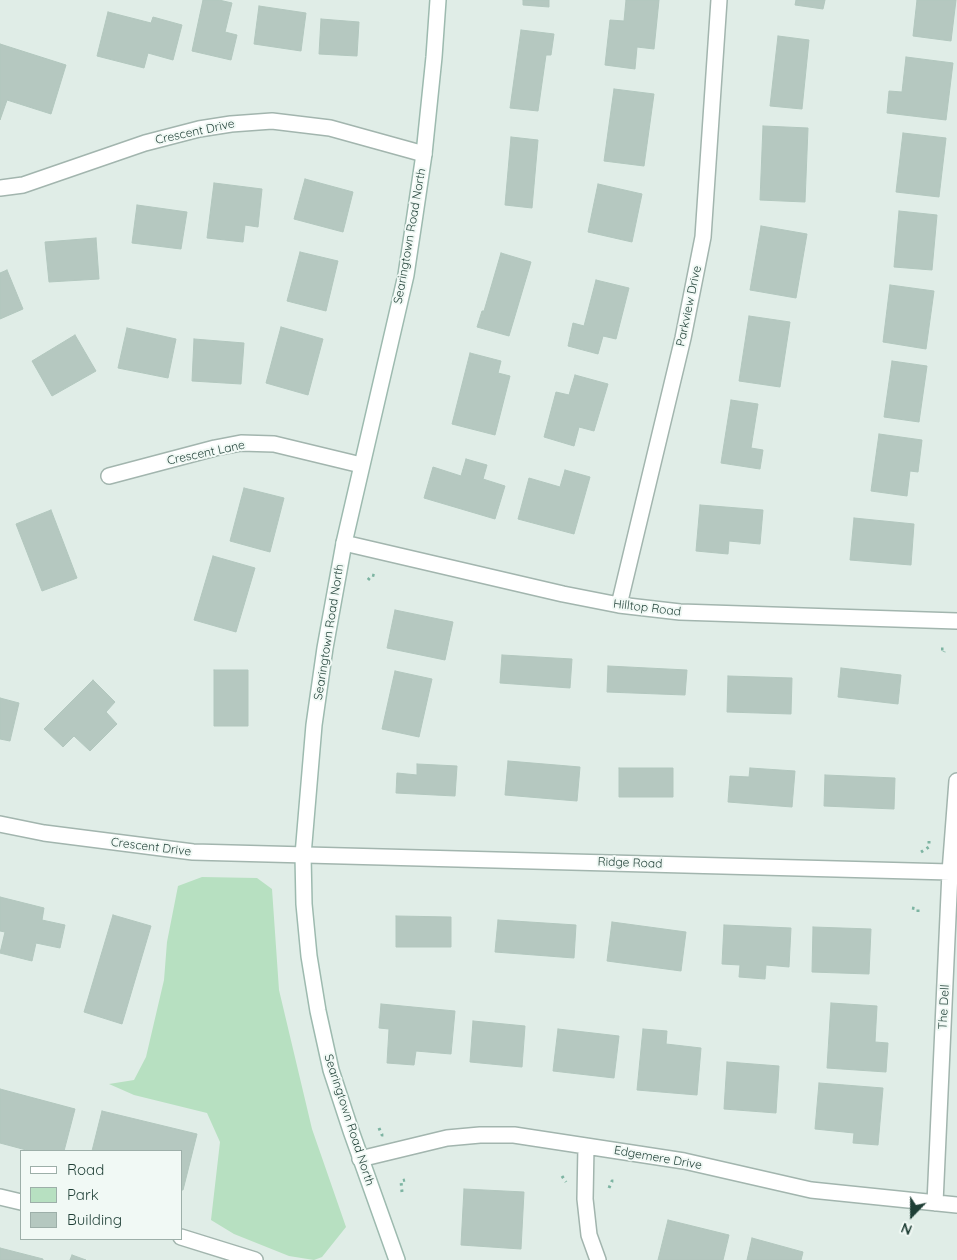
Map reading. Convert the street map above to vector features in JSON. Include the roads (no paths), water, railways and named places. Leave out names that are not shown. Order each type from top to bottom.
[{"type":"street","name":"Searingtown Road North","points":[[397,1260],[360,1159],[331,1070],[318,1011],[306,929],[303,855],[314,725],[325,648],[344,543],[406,275],[424,154],[438,0]]},
{"type":"street","name":"Parkview Drive","points":[[619,605],[682,338],[703,237],[719,0]]},
{"type":"street","name":"Crescent Drive","points":[[0,188],[23,185],[145,143],[198,129],[232,124],[272,121],[330,128],[424,154]]},
{"type":"street","name":"Crescent Lane","points":[[109,476],[240,443],[274,444],[361,465]]},
{"type":"street","name":"Hilltop Road","points":[[344,543],[563,594],[619,605],[680,612],[957,621]]},
{"type":"street","name":"The Dell","points":[[936,1203],[954,874],[957,782]]},
{"type":"street","name":"Crescent Drive","points":[[0,824],[44,833],[194,852],[303,855]]},
{"type":"street","name":"Ridge Road","points":[[303,855],[954,874]]},
{"type":"street","name":"Edgemere Drive","points":[[360,1159],[447,1138],[480,1135],[514,1135],[684,1161],[811,1190],[957,1205]]},
{"type":"street","points":[[586,1146],[585,1199],[589,1235],[598,1260]]},
{"type":"street","points":[[0,1198],[20,1202]]},
{"type":"street","points":[[182,1237],[255,1260]]}]
